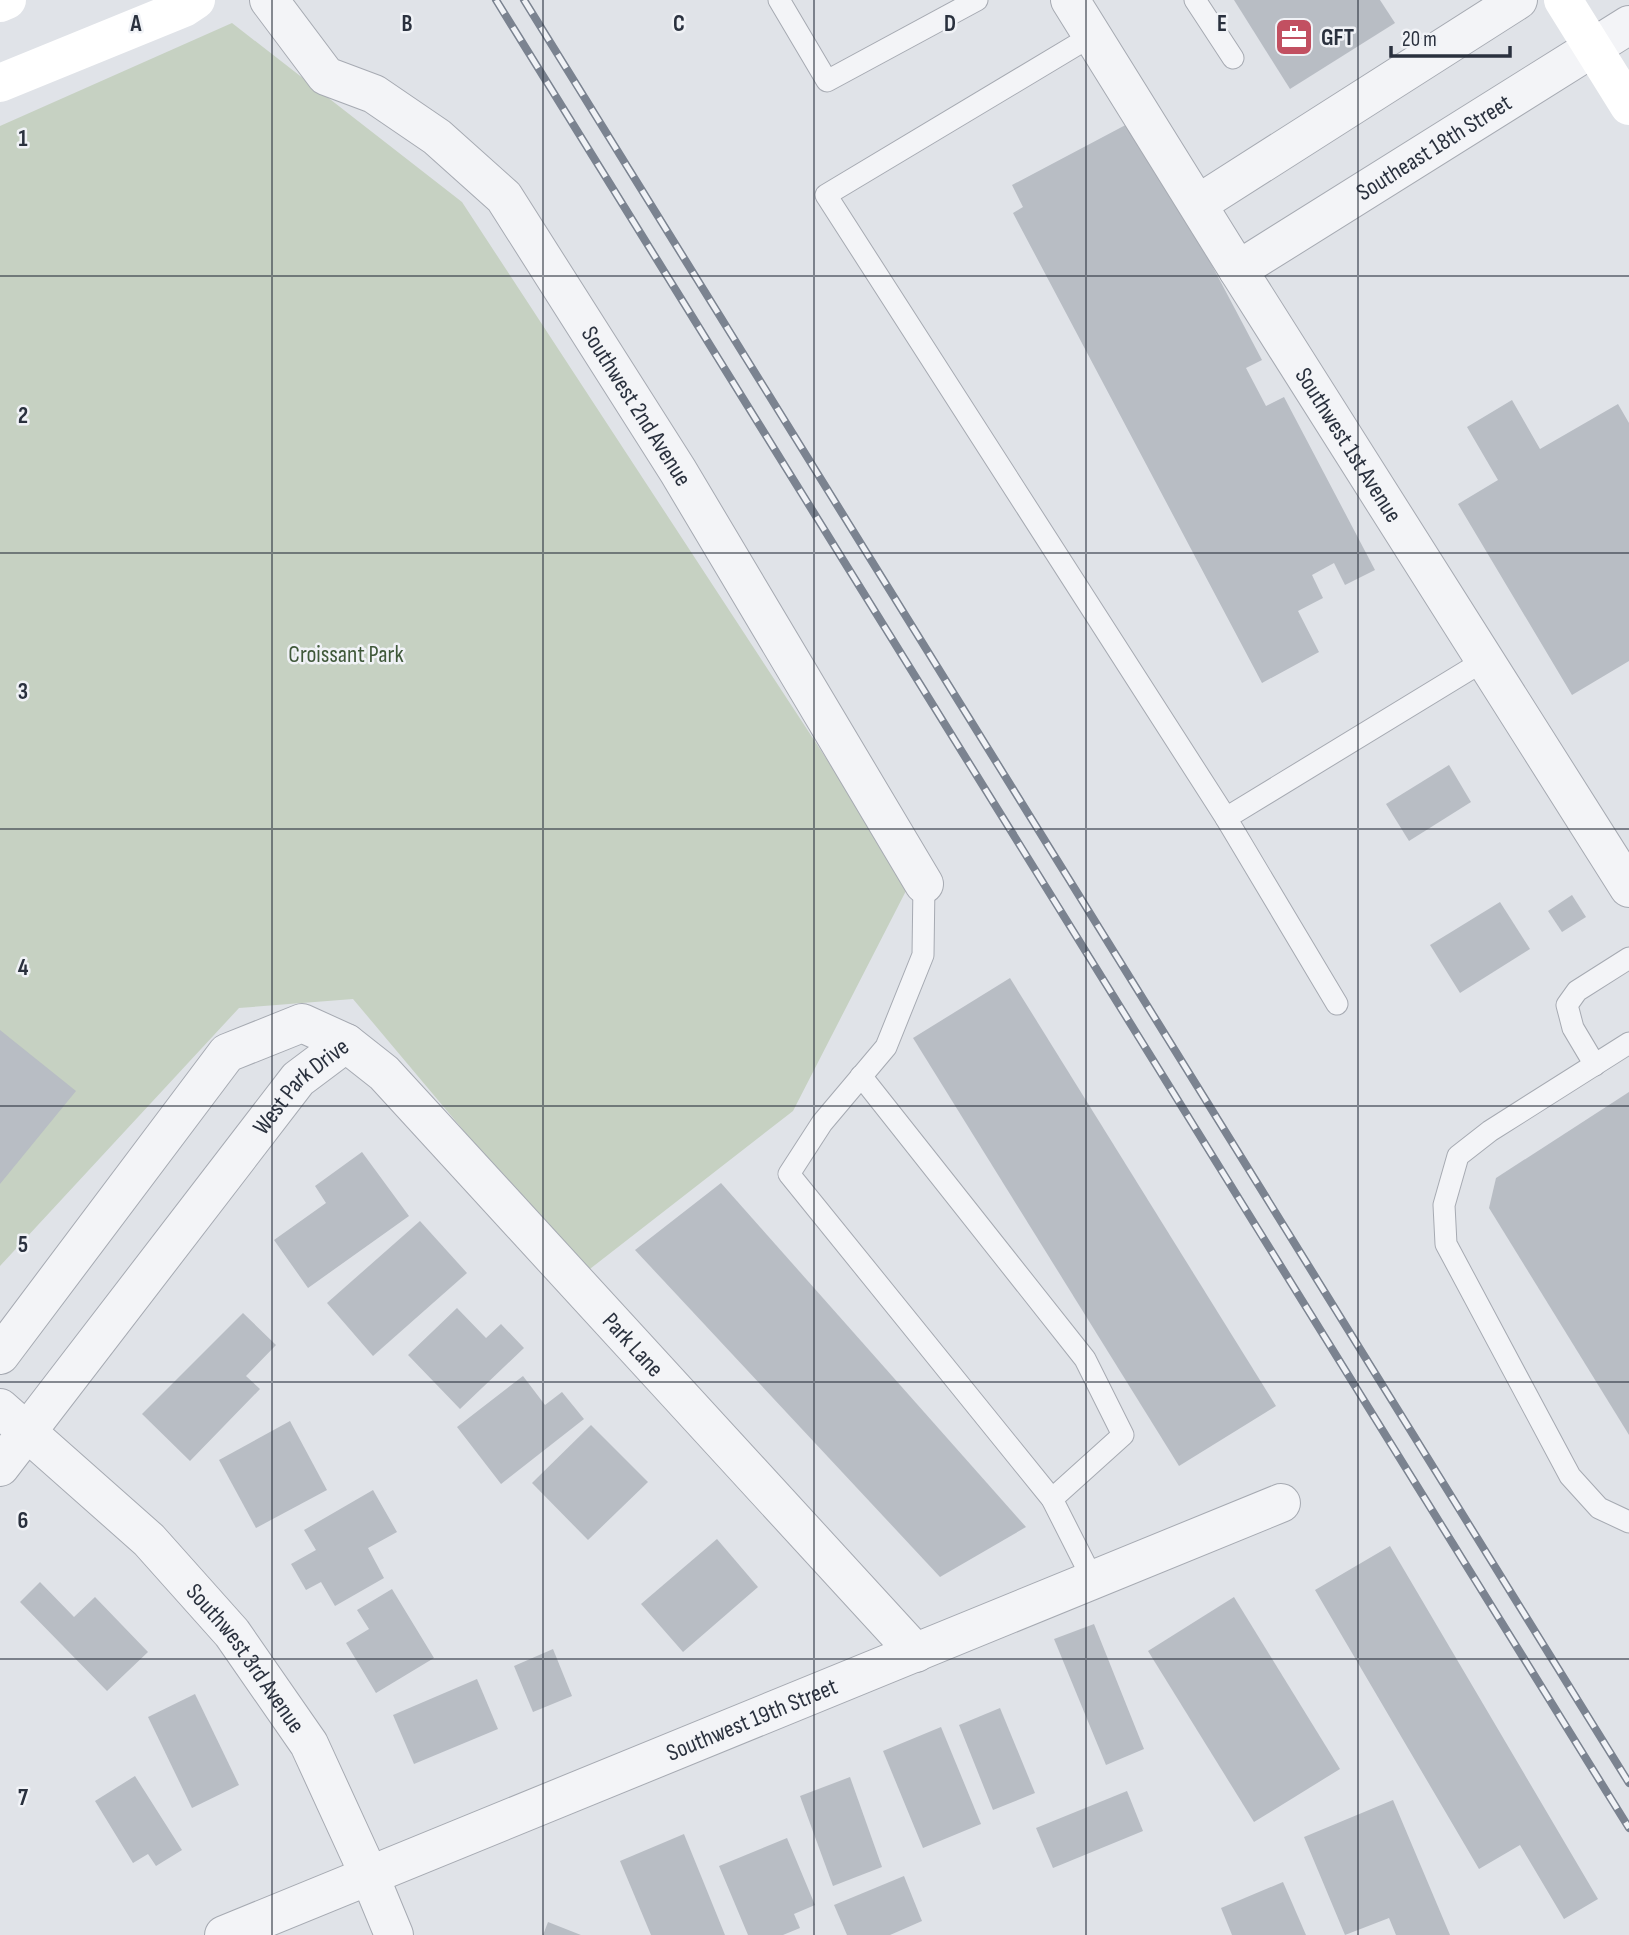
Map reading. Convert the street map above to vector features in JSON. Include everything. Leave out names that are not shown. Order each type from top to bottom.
[{"type":"main road","points":[[0,3],[7,0]]},
{"type":"main road","points":[[0,82],[184,8],[196,0]]},
{"type":"main road","points":[[1563,0],[1629,106]]},
{"type":"street","name":"Southwest 2nd Avenue","points":[[270,0],[326,76],[374,94],[436,136],[504,197],[678,471],[923,884]]},
{"type":"street","points":[[1198,204],[1518,0]]},
{"type":"street","name":"Southwest 1st Avenue","points":[[1079,10],[1238,270],[1629,888]]},
{"type":"street","name":"Southeast 18th Street","points":[[1238,270],[1629,25]]},
{"type":"street","name":"West Park Drive","points":[[0,1355],[228,1053],[302,1023],[346,1043],[298,1079],[14,1421],[0,1467]]},
{"type":"street","name":"Park Lane","points":[[346,1043],[384,1073],[916,1653]]},
{"type":"street","name":"Southwest 3rd Avenue","points":[[14,1421],[149,1540],[232,1633],[309,1744],[394,1935]]},
{"type":"street","name":"Southwest 19th Street","points":[[224,1935],[1280,1503]]},
{"type":"lane","points":[[779,0],[827,81],[977,0]]},
{"type":"lane","points":[[1195,0],[1233,58]]},
{"type":"lane","points":[[1079,10],[825,195],[1226,818],[1337,1004]]},
{"type":"lane","points":[[1226,818],[1485,660]]},
{"type":"lane","points":[[923,884],[923,955],[886,1047],[822,1123],[789,1174],[1052,1499],[1093,1580]]},
{"type":"lane","points":[[1595,1065],[1573,1028],[1567,1005],[1577,991],[1629,958]]},
{"type":"lane","points":[[1629,1043],[1490,1130],[1458,1156],[1444,1205],[1446,1244],[1570,1476],[1599,1508],[1629,1522]]},
{"type":"lane","points":[[861,1076],[1085,1359],[1123,1435],[1052,1499]]},
{"type":"green space","name":"Croissant Park","points":[[232,23],[462,202],[909,885],[793,1111],[586,1272],[353,999],[239,1008],[0,1266],[0,126]]},
{"type":"building","points":[[1234,0],[1380,0],[1395,23],[1290,89]]},
{"type":"building","points":[[1135,120],[1262,360],[1246,368],[1266,406],[1284,397],[1375,570],[1345,585],[1334,563],[1312,575],[1323,598],[1298,611],[1319,652],[1262,683],[1013,213],[1023,207],[1012,185]]},
{"type":"building","points":[[1512,400],[1540,449],[1618,404],[1629,423],[1629,661],[1572,695],[1458,504],[1498,480],[1467,427]]},
{"type":"building","points":[[1449,765],[1471,802],[1409,841],[1386,804]]},
{"type":"building","points":[[1572,895],[1586,917],[1562,932],[1548,911]]},
{"type":"building","points":[[1500,902],[1530,949],[1460,993],[1430,945]]},
{"type":"building","points":[[1010,978],[1276,1406],[1179,1466],[913,1038]]},
{"type":"building","points":[[0,1030],[76,1091],[0,1184]]},
{"type":"building","points":[[1629,1092],[1629,1435],[1489,1208],[1496,1178]]},
{"type":"building","points":[[362,1152],[409,1216],[308,1288],[274,1240],[326,1203],[315,1186]]},
{"type":"building","points":[[721,1183],[1026,1527],[940,1577],[635,1250]]},
{"type":"building","points":[[420,1221],[467,1273],[373,1356],[327,1303]]},
{"type":"building","points":[[457,1308],[486,1338],[501,1324],[524,1348],[460,1409],[408,1355]]},
{"type":"building","points":[[243,1313],[276,1345],[246,1376],[260,1389],[190,1461],[142,1414]]},
{"type":"building","points":[[523,1376],[545,1405],[562,1392],[584,1419],[501,1484],[457,1427]]},
{"type":"building","points":[[290,1421],[327,1490],[256,1528],[219,1460]]},
{"type":"building","points":[[591,1425],[648,1482],[588,1540],[532,1483]]},
{"type":"building","points":[[373,1490],[397,1532],[368,1548],[384,1578],[335,1606],[321,1582],[306,1590],[291,1564],[316,1550],[304,1530]]},
{"type":"building","points":[[717,1539],[758,1587],[683,1652],[641,1604]]},
{"type":"building","points":[[1390,1546],[1598,1899],[1564,1919],[1520,1845],[1479,1869],[1315,1590]]},
{"type":"building","points":[[40,1582],[74,1617],[95,1597],[148,1652],[107,1691],[20,1602]]},
{"type":"building","points":[[392,1589],[434,1658],[376,1693],[346,1643],[369,1629],[357,1610]]},
{"type":"building","points":[[1234,1597],[1340,1769],[1254,1822],[1148,1651]]},
{"type":"building","points":[[1094,1624],[1144,1749],[1106,1765],[1054,1639]]},
{"type":"building","points":[[553,1649],[572,1696],[533,1712],[514,1666]]},
{"type":"building","points":[[477,1679],[498,1729],[414,1764],[393,1715]]},
{"type":"building","points":[[195,1694],[239,1785],[192,1808],[148,1717]]},
{"type":"building","points":[[1000,1708],[1035,1793],[993,1810],[959,1725]]},
{"type":"building","points":[[941,1727],[981,1824],[923,1848],[883,1751]]},
{"type":"building","points":[[135,1776],[182,1850],[156,1866],[148,1854],[133,1863],[95,1801]]},
{"type":"building","points":[[850,1777],[882,1867],[833,1886],[800,1796]]},
{"type":"building","points":[[1127,1791],[1143,1831],[1053,1868],[1036,1828]]},
{"type":"building","points":[[1393,1800],[1450,1935],[1396,1935],[1389,1918],[1345,1935],[1304,1837]]},
{"type":"building","points":[[684,1834],[725,1935],[651,1935],[620,1861]]},
{"type":"building","points":[[787,1838],[815,1905],[794,1914],[800,1928],[783,1935],[748,1935],[719,1866]]},
{"type":"building","points":[[904,1876],[922,1921],[890,1935],[847,1935],[834,1905]]},
{"type":"building","points":[[1283,1882],[1306,1935],[1232,1935],[1221,1908]]},
{"type":"building","points":[[548,1922],[581,1935],[543,1935]]},
{"type":"railway","points":[[496,0],[1629,1828]]},
{"type":"railway","points":[[524,0],[1629,1783]]},
{"type":"place","name":"GFT","points":[[1294,37]]}]
